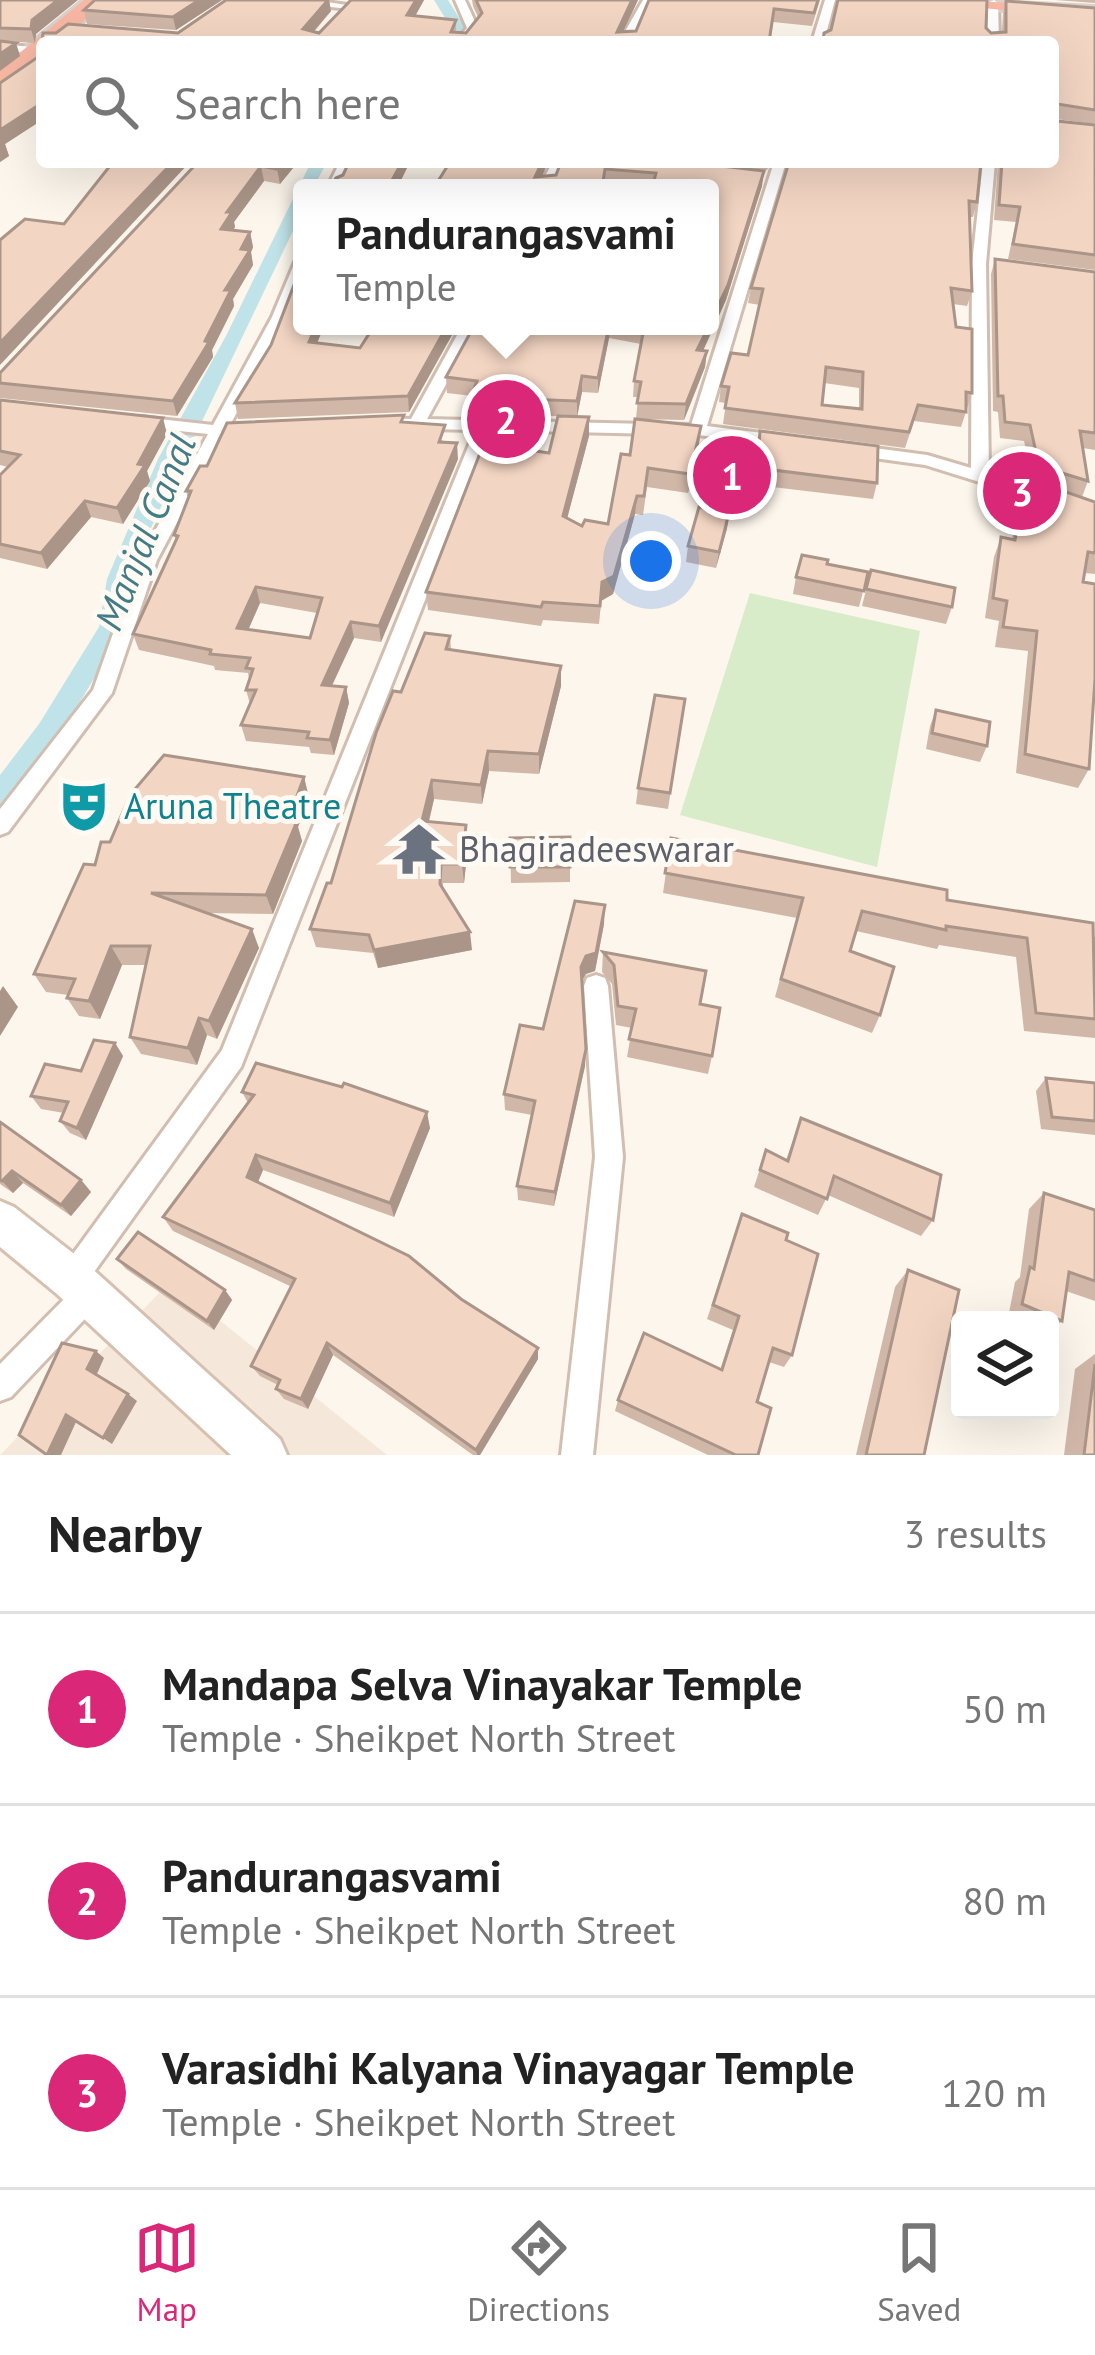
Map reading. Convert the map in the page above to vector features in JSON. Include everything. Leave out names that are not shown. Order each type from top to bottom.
[{"type":"highway","points":[[62,36],[101,0]]},
{"type":"highway","points":[[963,0],[1095,10]]},
{"type":"highway","points":[[1019,0],[1095,10]]},
{"type":"highway","points":[[0,85],[36,57]]},
{"type":"main road","points":[[0,1221],[81,1287],[264,1455]]},
{"type":"street","points":[[273,0],[351,3]]},
{"type":"street","points":[[460,0],[473,28],[466,36]]},
{"type":"street","points":[[629,36],[648,0]]},
{"type":"street","points":[[820,36],[830,0]]},
{"type":"street","points":[[337,18],[351,3]]},
{"type":"street","points":[[993,3],[993,36]]},
{"type":"street","points":[[0,47],[36,44]]},
{"type":"street","points":[[698,430],[779,168]]},
{"type":"street","points":[[980,477],[979,264],[988,168]]},
{"type":"street","points":[[979,264],[1002,267]]},
{"type":"street","points":[[0,826],[102,693],[148,560],[280,317],[293,284]]},
{"type":"street","points":[[418,422],[465,335]]},
{"type":"street","points":[[125,420],[215,430],[283,427]]},
{"type":"street","points":[[350,424],[698,430],[813,445]]},
{"type":"street","points":[[0,1386],[81,1287],[232,1058],[484,427]]},
{"type":"street","points":[[836,448],[928,460],[1095,512]]},
{"type":"street","points":[[577,1455],[610,1157],[596,986]]},
{"type":"shaded area","points":[[171,1281],[387,1455],[0,1455]]},
{"type":"green space","points":[[750,593],[920,631],[877,867],[680,815]]},
{"type":"building","points":[[0,0],[58,0],[32,20],[31,29],[0,28]]},
{"type":"building","points":[[95,0],[199,0],[173,17],[84,10]]},
{"type":"building","points":[[226,0],[328,0],[303,29],[319,33],[351,0],[416,0],[407,15],[456,20],[451,32],[466,33],[482,13],[476,0],[632,0],[617,32],[636,31],[649,0],[818,0],[814,13],[774,9],[770,36],[43,36],[68,24],[178,33]]},
{"type":"building","points":[[838,0],[987,0],[986,28],[991,33],[1006,32],[1006,1],[1095,8],[1095,110],[1059,104],[1059,36],[824,36],[831,30]]},
{"type":"building","points":[[0,41],[16,43],[0,54]]},
{"type":"building","points":[[36,58],[36,107],[0,130],[0,83]]},
{"type":"building","points":[[1059,121],[1095,125],[1095,255],[1013,244],[1020,207],[999,205],[1002,168],[1059,168]]},
{"type":"building","points":[[108,168],[167,168],[0,343],[0,240],[25,219],[64,224]]},
{"type":"building","points":[[192,168],[260,168],[227,212],[232,212],[221,229],[250,232],[241,249],[250,250],[225,290],[231,290],[205,341],[209,342],[173,401],[0,383],[0,373]]},
{"type":"building","points":[[346,168],[399,168],[393,179],[335,179]]},
{"type":"building","points":[[446,168],[539,168],[535,177],[556,175],[559,168],[764,171],[719,304],[719,179],[654,179],[656,173],[605,169],[603,179],[439,179]]},
{"type":"building","points":[[787,168],[980,168],[977,202],[969,201],[972,291],[951,288],[956,327],[972,329],[972,393],[966,392],[966,412],[918,405],[909,432],[725,408],[729,387],[721,386],[731,353],[748,355],[763,289],[751,288]],"holes":[[[826,367],[863,372],[862,409],[822,405]]]},
{"type":"building","points":[[995,259],[1095,272],[1095,433],[1080,431],[1088,481],[1039,466],[1030,425],[1005,422],[1003,396],[998,396]]},
{"type":"building","points":[[293,288],[293,335],[312,335],[309,342],[360,348],[368,335],[442,335],[408,396],[235,403],[271,345]]},
{"type":"building","points":[[469,335],[607,335],[598,378],[582,376],[577,401],[471,397],[477,381],[446,377]]},
{"type":"building","points":[[643,335],[704,335],[697,350],[707,351],[686,404],[637,403],[641,382],[634,381]]},
{"type":"building","points":[[0,400],[163,418],[138,464],[145,465],[117,508],[85,501],[41,553],[0,544],[0,475],[20,455],[0,451]]},
{"type":"building","points":[[404,415],[401,422],[445,425],[439,442],[457,443],[379,626],[351,622],[322,685],[346,687],[330,740],[307,738],[309,732],[241,725],[256,690],[246,690],[253,669],[246,668],[250,658],[210,654],[211,650],[133,634],[178,536],[174,535],[191,491],[186,491],[200,466],[207,466],[227,423]],"holes":[[[256,587],[322,598],[310,638],[237,628]]]},
{"type":"building","points":[[558,416],[589,417],[563,516],[582,526],[585,520],[608,524],[621,454],[630,455],[635,419],[701,426],[690,474],[648,468],[644,496],[637,496],[614,576],[602,582],[600,606],[543,602],[541,607],[426,592],[484,443],[549,453]]},
{"type":"building","points":[[760,431],[878,446],[877,483],[757,468]]},
{"type":"building","points":[[1046,485],[1095,502],[1095,553],[1088,552],[1083,582],[1095,584],[1089,769],[1025,754],[1037,631],[1003,627],[1007,601],[993,598],[1001,537],[1015,540],[1026,486],[1047,492]]},
{"type":"building","points":[[699,507],[729,513],[719,552],[688,546]]},
{"type":"building","points":[[802,555],[868,572],[864,591],[796,577]]},
{"type":"building","points":[[871,570],[955,588],[952,607],[866,589]]},
{"type":"building","points":[[425,633],[450,636],[446,649],[561,666],[539,754],[488,751],[481,785],[432,780],[422,821],[466,825],[462,864],[441,864],[440,884],[470,932],[374,950],[369,935],[310,929],[327,883],[331,883],[376,733],[393,691],[401,692]]},
{"type":"building","points":[[655,695],[685,699],[670,793],[638,788]]},
{"type":"building","points":[[936,710],[990,722],[987,746],[932,733]]},
{"type":"building","points":[[164,755],[304,777],[288,820],[296,821],[295,826],[266,895],[151,893],[252,929],[209,1021],[199,1018],[188,1048],[130,1037],[150,946],[111,946],[89,1001],[67,998],[75,979],[34,974],[84,864],[95,865],[101,842],[110,842],[130,795]]},
{"type":"building","points":[[570,837],[570,867],[510,867],[510,838]]},
{"type":"building","points":[[671,838],[947,890],[947,900],[1093,923],[1095,1019],[1036,1013],[1027,938],[946,926],[946,930],[862,911],[850,951],[894,967],[880,1015],[781,979],[803,898],[665,873]]},
{"type":"building","points":[[575,901],[605,905],[596,953],[586,956],[581,967],[586,1049],[555,1192],[517,1186],[535,1101],[504,1094],[520,1025],[543,1029]]},
{"type":"building","points":[[603,952],[706,971],[700,1004],[720,1008],[712,1056],[629,1039],[636,1009],[618,1006],[614,965]]},
{"type":"building","points":[[94,1040],[115,1043],[77,1128],[60,1121],[68,1102],[31,1096],[45,1064],[81,1071]]},
{"type":"building","points":[[256,1063],[342,1087],[344,1083],[427,1112],[390,1203],[256,1155],[247,1177],[409,1256],[461,1299],[538,1348],[476,1450],[327,1343],[301,1399],[276,1389],[280,1380],[251,1366],[295,1279],[163,1217],[254,1095],[242,1092]]},
{"type":"building","points":[[1046,1078],[1095,1083],[1095,1121],[1052,1117]]},
{"type":"building","points":[[801,1118],[941,1175],[933,1220],[834,1176],[827,1199],[760,1170],[766,1150],[788,1161]]},
{"type":"building","points":[[0,1122],[81,1180],[61,1205],[12,1171],[0,1180]]},
{"type":"building","points":[[1044,1193],[1095,1210],[1095,1281],[1069,1272],[1062,1321],[1059,1311],[1038,1311],[1022,1304],[1030,1267],[1034,1269]]},
{"type":"building","points":[[742,1214],[788,1233],[786,1240],[818,1254],[792,1355],[773,1348],[757,1402],[771,1408],[758,1455],[736,1455],[618,1400],[644,1333],[722,1370],[739,1316],[713,1305]]},
{"type":"building","points":[[138,1232],[225,1290],[207,1321],[117,1259]]},
{"type":"building","points":[[908,1270],[959,1290],[924,1455],[866,1455]]},
{"type":"building","points":[[62,1343],[96,1351],[87,1369],[128,1394],[103,1438],[66,1415],[47,1455],[19,1435]]},
{"type":"building","points":[[1095,1364],[1095,1455],[1084,1455]]},
{"type":"waterway","name":"Manjal Canal","points":[[441,0],[459,29],[453,36]]},
{"type":"waterway","name":"Manjal Canal","points":[[310,179],[316,168]]},
{"type":"waterway","name":"Manjal Canal","points":[[0,796],[49,731],[111,627],[119,579],[169,459],[236,336],[293,212]]},
{"type":"place","name":"Pandurangasvami","points":[[506,419]]},
{"type":"place","name":"Mandapa Selva Vinayakar Temple","points":[[732,475]]},
{"type":"place","name":"Varasidhi Kalyana Vinayagar Temple","points":[[1022,491]]},
{"type":"place","name":"Aruna Theatre","points":[[84,806]]},
{"type":"place","name":"Bhagiradeeswarar","points":[[419,849]]}]
